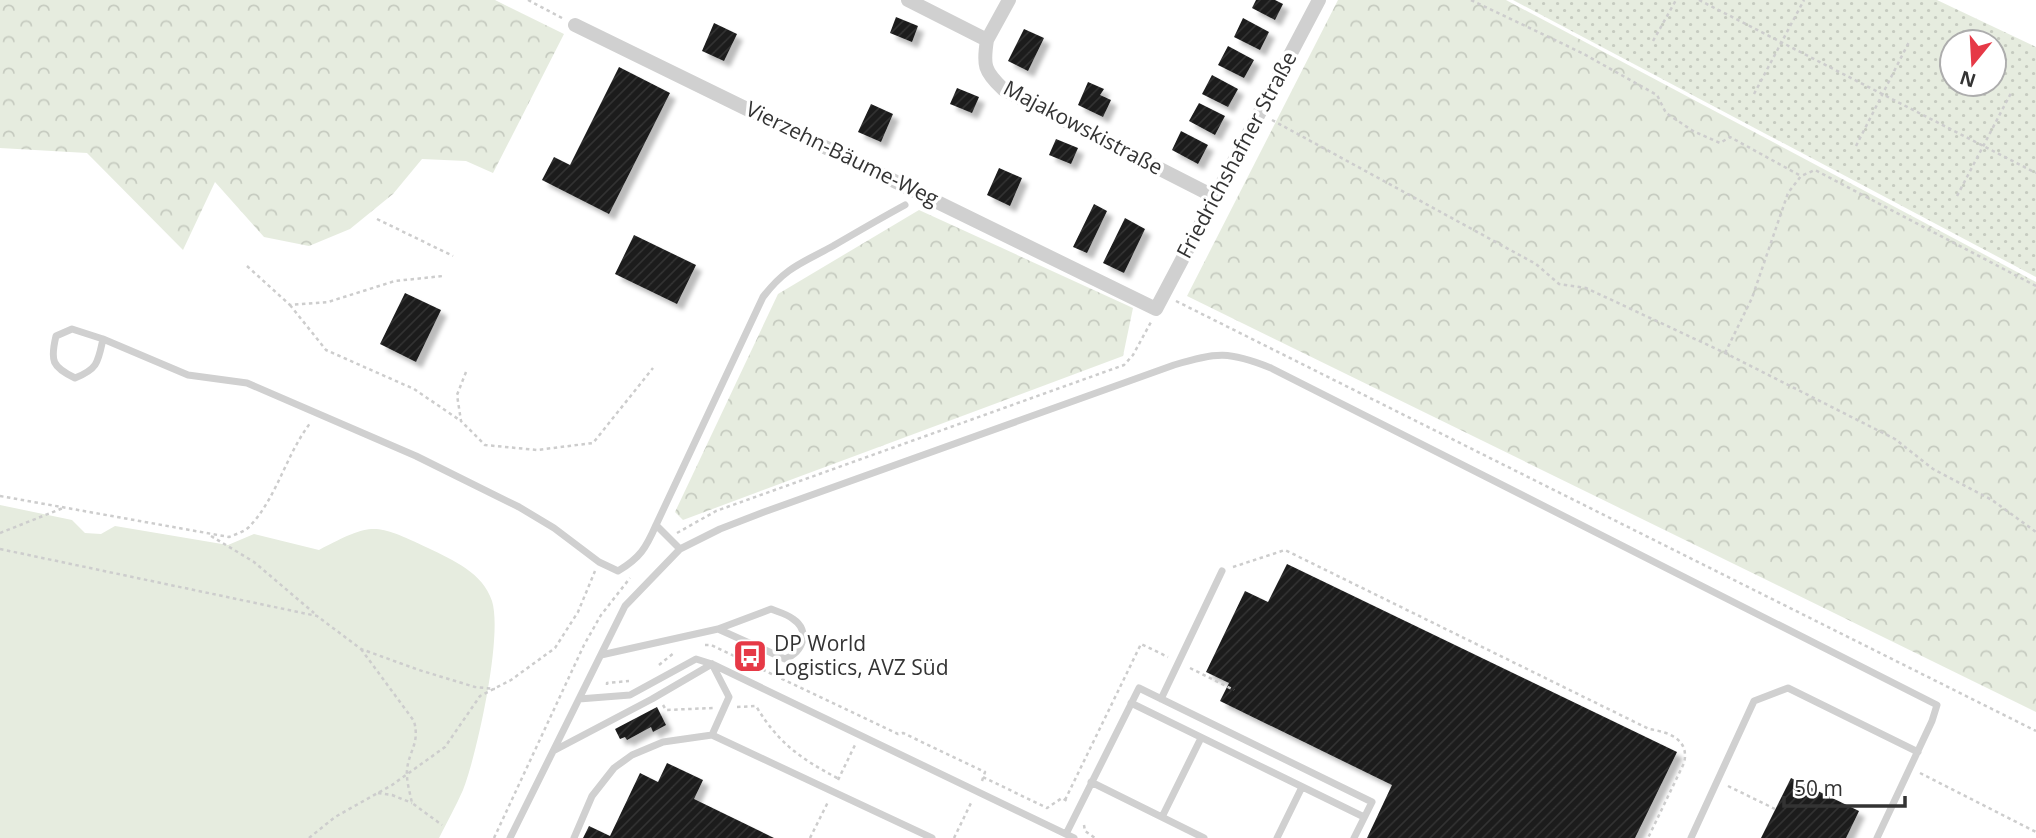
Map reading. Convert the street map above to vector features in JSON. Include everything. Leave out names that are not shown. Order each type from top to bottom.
[{"type":"street","points":[[908,0],[987,40],[1009,0]]},
{"type":"street","name":"Friedrichshafner Straße","points":[[1156,309],[1319,0]]},
{"type":"street","name":"Vierzehn-Bäume-Weg","points":[[575,24],[1156,309]]},
{"type":"street","name":"Majakowskistraße","points":[[987,40],[983,62],[990,76],[1003,89],[1215,197]]},
{"type":"lane","points":[[103,339],[99,357],[91,372],[75,378],[59,370],[51,354],[56,336],[72,329],[103,339],[188,375],[247,383],[416,456],[519,508],[618,571],[636,561],[648,545],[763,297],[777,279],[796,264],[830,248],[905,205]]},
{"type":"lane","points":[[510,838],[625,607],[680,549],[720,529],[764,512],[1174,365],[1221,353],[1243,357],[1271,368],[1937,705],[1877,838]]},
{"type":"lane","points":[[656,525],[680,549]]},
{"type":"lane","points":[[1161,699],[1222,571]]},
{"type":"lane","points":[[601,655],[718,629],[771,609],[800,625],[803,642],[800,650],[785,659],[718,629]]},
{"type":"lane","points":[[579,699],[630,695],[696,659],[712,664],[1074,838]]},
{"type":"lane","points":[[554,750],[658,696],[712,664]]},
{"type":"lane","points":[[712,664],[729,697],[712,735]]},
{"type":"lane","points":[[1066,834],[1139,688],[1372,802],[1354,838]]},
{"type":"lane","points":[[1690,838],[1754,701],[1788,688],[1918,752]]},
{"type":"lane","points":[[1131,703],[1364,817]]},
{"type":"lane","points":[[574,838],[592,796],[614,768],[632,755],[663,742],[712,735],[932,838]]},
{"type":"lane","points":[[1163,817],[1201,738]]},
{"type":"lane","points":[[1091,782],[1204,838]]},
{"type":"lane","points":[[1277,838],[1302,787]]},
{"type":"path","points":[[527,0],[575,24]]},
{"type":"path","points":[[1471,0],[1582,53],[1657,95],[1666,113],[1693,131],[1720,143],[1730,137],[1801,176]]},
{"type":"path","points":[[1653,41],[1676,0]]},
{"type":"path","points":[[1699,0],[2036,173]]},
{"type":"path","points":[[1754,94],[1804,0]]},
{"type":"path","points":[[1856,146],[1910,40]]},
{"type":"path","points":[[1957,197],[2011,93]]},
{"type":"path","points":[[1259,113],[1536,264],[1559,284],[1586,288],[1726,353],[1895,439],[1933,469],[1993,500],[2036,532]]},
{"type":"path","points":[[1726,353],[1752,298],[1788,193],[1801,176],[1815,170],[2036,286]]},
{"type":"path","points":[[377,219],[453,256]]},
{"type":"path","points":[[247,266],[290,305],[326,350],[414,389],[461,421],[485,445],[537,450],[593,443],[653,368]]},
{"type":"path","points":[[290,305],[328,302],[395,281],[443,276]]},
{"type":"path","points":[[1164,295],[2036,731]]},
{"type":"path","points":[[669,538],[716,511],[1124,365],[1133,355],[1156,309]]},
{"type":"path","points":[[461,421],[457,395],[466,372]]},
{"type":"path","points":[[0,496],[229,537],[247,529],[272,492],[300,436],[317,415]]},
{"type":"path","points":[[0,533],[63,508]]},
{"type":"path","points":[[209,535],[254,562],[361,649],[414,721],[417,734],[407,774],[412,803]]},
{"type":"path","points":[[0,549],[317,615]]},
{"type":"path","points":[[1222,571],[1285,550],[1648,729],[1667,732],[1682,742],[1687,753],[1648,838]]},
{"type":"path","points":[[309,838],[335,817],[407,774],[445,747],[480,696],[510,681],[555,648],[578,612],[600,562]]},
{"type":"path","points":[[494,838],[584,645],[601,615],[634,573]]},
{"type":"path","points":[[361,649],[475,687],[495,689]]},
{"type":"path","points":[[658,696],[666,710],[756,706],[782,743],[797,755],[839,779],[867,720]]},
{"type":"path","points":[[1910,768],[2036,832]]},
{"type":"path","points":[[983,777],[1047,808],[1062,798],[1088,813],[1084,824],[1085,831],[1095,838]]},
{"type":"path","points":[[1717,780],[1775,809]]},
{"type":"path","points":[[810,838],[832,791]]},
{"type":"path","points":[[377,793],[392,795],[412,803],[442,825]]},
{"type":"green space","points":[[0,0],[495,0],[564,34],[493,173],[466,161],[422,159],[393,194],[350,229],[309,246],[264,237],[215,182],[183,250],[87,153],[0,148]]},
{"type":"green space","points":[[1338,0],[1506,0],[2036,282],[2036,712],[1187,296]]},
{"type":"green space","points":[[1513,0],[1937,0],[1996,28],[1938,28],[1938,98],[2008,98],[2008,34],[2036,47],[2036,277]]},
{"type":"green space","points":[[919,210],[1133,308],[1123,356],[683,520],[675,512],[778,294]]},
{"type":"green space","points":[[0,505],[72,520],[85,533],[101,534],[115,526],[228,545],[254,534],[319,550],[363,530],[384,530],[428,548],[466,568],[482,583],[492,601],[494,640],[487,695],[469,773],[439,838],[0,838]]},
{"type":"building","points":[[1256,0],[1275,0],[1283,4],[1275,20],[1252,8]]},
{"type":"building","points":[[896,17],[918,26],[912,42],[890,33]]},
{"type":"building","points":[[1243,18],[1269,32],[1260,50],[1234,37]]},
{"type":"building","points":[[714,23],[737,34],[724,61],[702,51]]},
{"type":"building","points":[[1024,29],[1044,38],[1028,71],[1008,61]]},
{"type":"building","points":[[1228,46],[1254,60],[1244,78],[1218,65]]},
{"type":"building","points":[[619,67],[670,93],[609,214],[542,180],[554,157],[570,165]]},
{"type":"building","points":[[1212,75],[1238,89],[1228,107],[1202,94]]},
{"type":"building","points":[[1088,82],[1104,89],[1100,95],[1111,100],[1103,117],[1078,105]]},
{"type":"building","points":[[957,88],[979,97],[972,113],[950,104]]},
{"type":"building","points":[[1199,103],[1225,116],[1215,135],[1189,121]]},
{"type":"building","points":[[871,104],[893,114],[881,142],[858,132]]},
{"type":"building","points":[[1181,131],[1208,145],[1198,164],[1172,150]]},
{"type":"building","points":[[1056,139],[1078,148],[1071,164],[1049,155]]},
{"type":"building","points":[[999,168],[1022,178],[1010,206],[987,195]]},
{"type":"building","points":[[1094,204],[1107,211],[1087,253],[1073,247]]},
{"type":"building","points":[[1125,218],[1145,229],[1124,273],[1103,263]]},
{"type":"building","points":[[634,235],[696,265],[677,304],[615,274]]},
{"type":"building","points":[[405,293],[441,310],[416,362],[380,344]]},
{"type":"building","points":[[1287,564],[1677,752],[1635,838],[1367,838],[1392,785],[1220,701],[1229,683],[1206,672],[1245,591],[1268,602]]},
{"type":"building","points":[[657,707],[666,725],[653,732],[651,727],[627,740],[625,737],[620,739],[615,729]]},
{"type":"building","points":[[667,763],[703,780],[694,799],[774,838],[583,838],[589,826],[610,836],[640,773],[658,782]]},
{"type":"building","points":[[1791,778],[1859,811],[1846,838],[1761,838]]},
{"type":"place","name":"DP World Logistics, AVZ Süd","points":[[750,656]]}]
